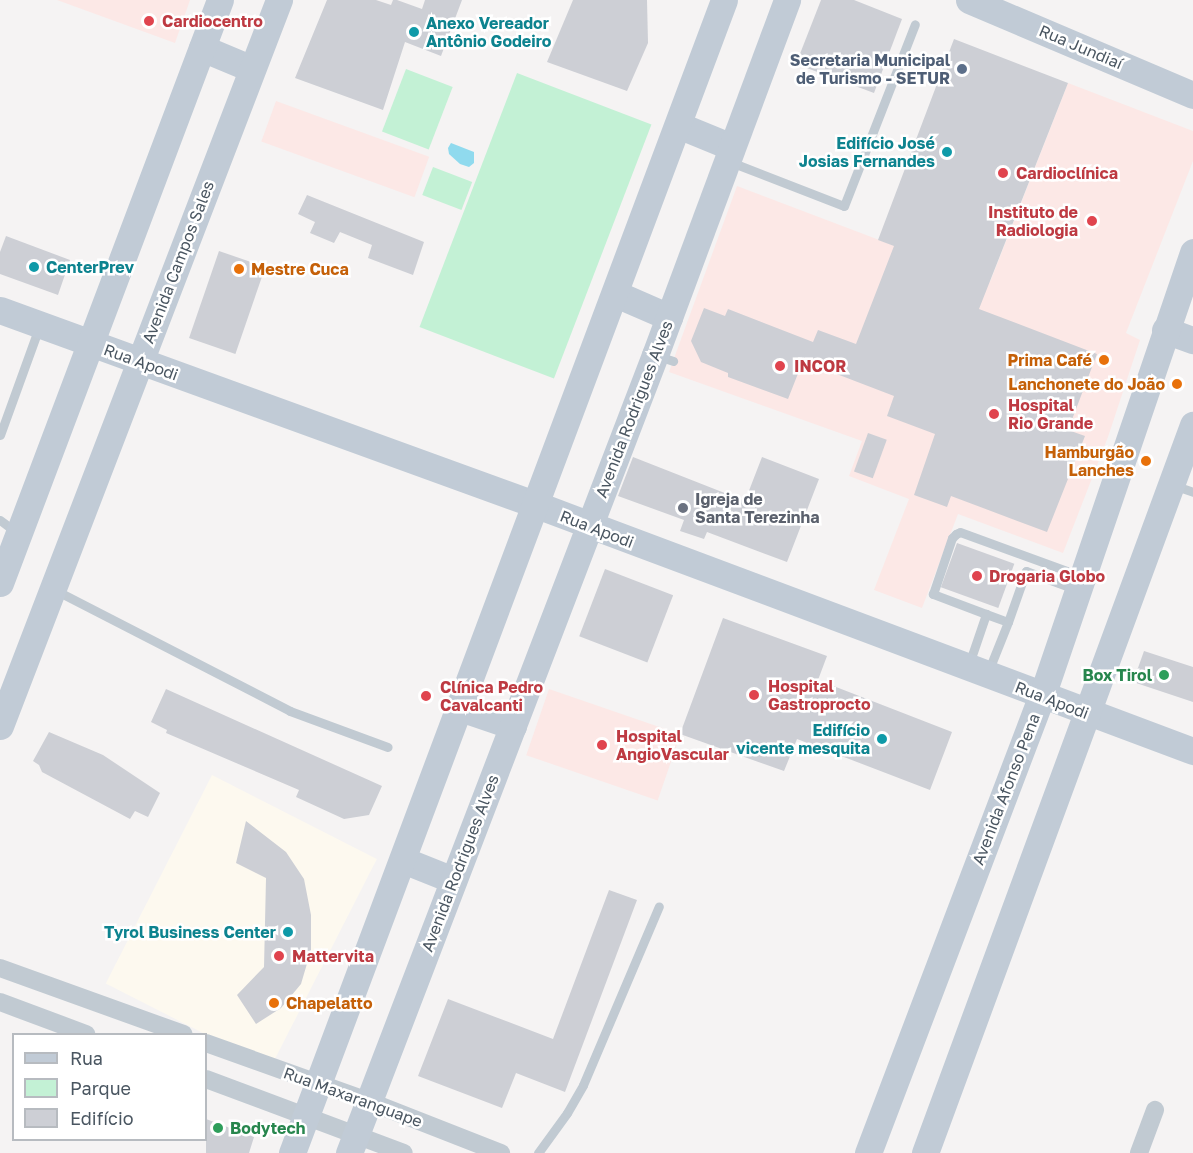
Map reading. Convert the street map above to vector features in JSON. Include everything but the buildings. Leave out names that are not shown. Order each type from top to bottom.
[{"type":"main road","points":[[0,583],[9,527],[91,344],[220,0]]},
{"type":"main road","name":"Avenida Campos Sales","points":[[0,726],[11,664],[53,588],[279,0]]},
{"type":"main road","points":[[292,1153],[537,505],[724,0]]},
{"type":"main road","name":"Avenida Rodrigues Alves","points":[[352,1144],[590,526],[664,358],[669,317],[787,0]]},
{"type":"main road","name":"Rua Jundiaí","points":[[969,0],[1193,95]]},
{"type":"main road","points":[[202,48],[252,69]]},
{"type":"main road","points":[[678,124],[729,154]]},
{"type":"main road","name":"Avenida Afonso Pena","points":[[868,1153],[1042,696],[1193,252]]},
{"type":"main road","points":[[616,294],[669,317]]},
{"type":"main road","name":"Rua Apodi","points":[[0,310],[537,505],[1087,714],[1193,751]]},
{"type":"main road","points":[[1165,330],[1193,340]]},
{"type":"main road","points":[[925,1153],[1087,714],[1183,488],[1193,425]]},
{"type":"main road","points":[[460,708],[513,726]]},
{"type":"main road","points":[[403,860],[453,879]]},
{"type":"street","points":[[0,968],[178,1033]]},
{"type":"street","points":[[0,1002],[81,1033]]},
{"type":"street","name":"Rua Maxaranguape","points":[[207,1043],[368,1101],[501,1153]]},
{"type":"street","points":[[207,1079],[306,1117],[352,1144],[404,1153]]},
{"type":"street","points":[[1139,1153],[1155,1110]]},
{"type":"lane","points":[[729,154],[844,206],[915,24]]},
{"type":"lane","points":[[0,435],[39,325]]},
{"type":"lane","points":[[1008,622],[933,594],[952,538],[960,532],[1081,584]]},
{"type":"lane","points":[[977,671],[1008,622],[1026,571],[1081,584]]},
{"type":"lane","points":[[53,588],[290,711],[388,747]]},
{"type":"lane","points":[[977,671],[986,615]]},
{"type":"lane","points":[[538,1153],[583,1085],[659,906]]},
{"type":"shaded area","name":"Cardiocentro","points":[[57,0],[190,0],[175,43]]},
{"type":"shaded area","name":"Hospital Rio Grande","points":[[1068,83],[1193,131],[1193,161],[1126,333],[1140,340],[1108,437],[1063,553],[958,514],[922,608],[874,590],[909,499],[849,476],[862,441],[669,372],[737,186],[990,282]]},
{"type":"shaded area","points":[[276,101],[429,157],[414,197],[261,141]]},
{"type":"shaded area","name":"Hospital AngioVascular","points":[[549,689],[680,734],[658,800],[526,755]]},
{"type":"shaded area","points":[[212,775],[377,859],[271,1067],[207,1035],[207,1033],[106,983]]},
{"type":"green space","points":[[406,69],[453,87],[429,149],[382,132]]},
{"type":"green space","points":[[517,73],[651,125],[554,379],[420,327]]},
{"type":"green space","points":[[433,167],[472,182],[461,210],[422,195]]},
{"type":"water","points":[[451,143],[474,152],[474,163],[469,167],[460,164],[449,154],[448,148]]},
{"type":"place","name":"Cardiocentro","points":[[149,21]]},
{"type":"place","name":"Anexo Vereador Antônio Godeiro","points":[[414,32]]},
{"type":"place","name":"Secretaria Municipal de Turismo - SETUR","points":[[962,69]]},
{"type":"place","name":"Edifício José Josias Fernandes","points":[[947,152]]},
{"type":"place","name":"Cardioclínica","points":[[1003,173]]},
{"type":"place","name":"Instituto de Radiologia","points":[[1092,221]]},
{"type":"place","name":"CenterPrev","points":[[34,267]]},
{"type":"place","name":"Mestre Cuca","points":[[239,269]]},
{"type":"place","name":"Prima Café","points":[[1104,360]]},
{"type":"place","name":"INCOR","points":[[780,366]]},
{"type":"place","name":"Lanchonete do João","points":[[1177,384]]},
{"type":"place","name":"Hospital Rio Grande","points":[[994,414]]},
{"type":"place","name":"Hamburgão Lanches","points":[[1146,461]]},
{"type":"place","name":"Igreja de Santa Terezinha","points":[[683,508]]},
{"type":"place","name":"Drogaria Globo","points":[[977,576]]},
{"type":"place","name":"Box Tirol","points":[[1164,675]]},
{"type":"place","name":"Hospital Gastroprocto","points":[[754,695]]},
{"type":"place","name":"Clínica Pedro Cavalcanti","points":[[426,696]]},
{"type":"place","name":"Edifício vicente mesquita","points":[[882,739]]},
{"type":"place","name":"Hospital AngioVascular","points":[[602,745]]},
{"type":"place","name":"Tyrol Business Center","points":[[288,932]]},
{"type":"place","name":"Mattervita","points":[[279,956]]},
{"type":"place","name":"Chapelatto","points":[[274,1003]]},
{"type":"place","name":"Bodytech","points":[[218,1128]]}]
